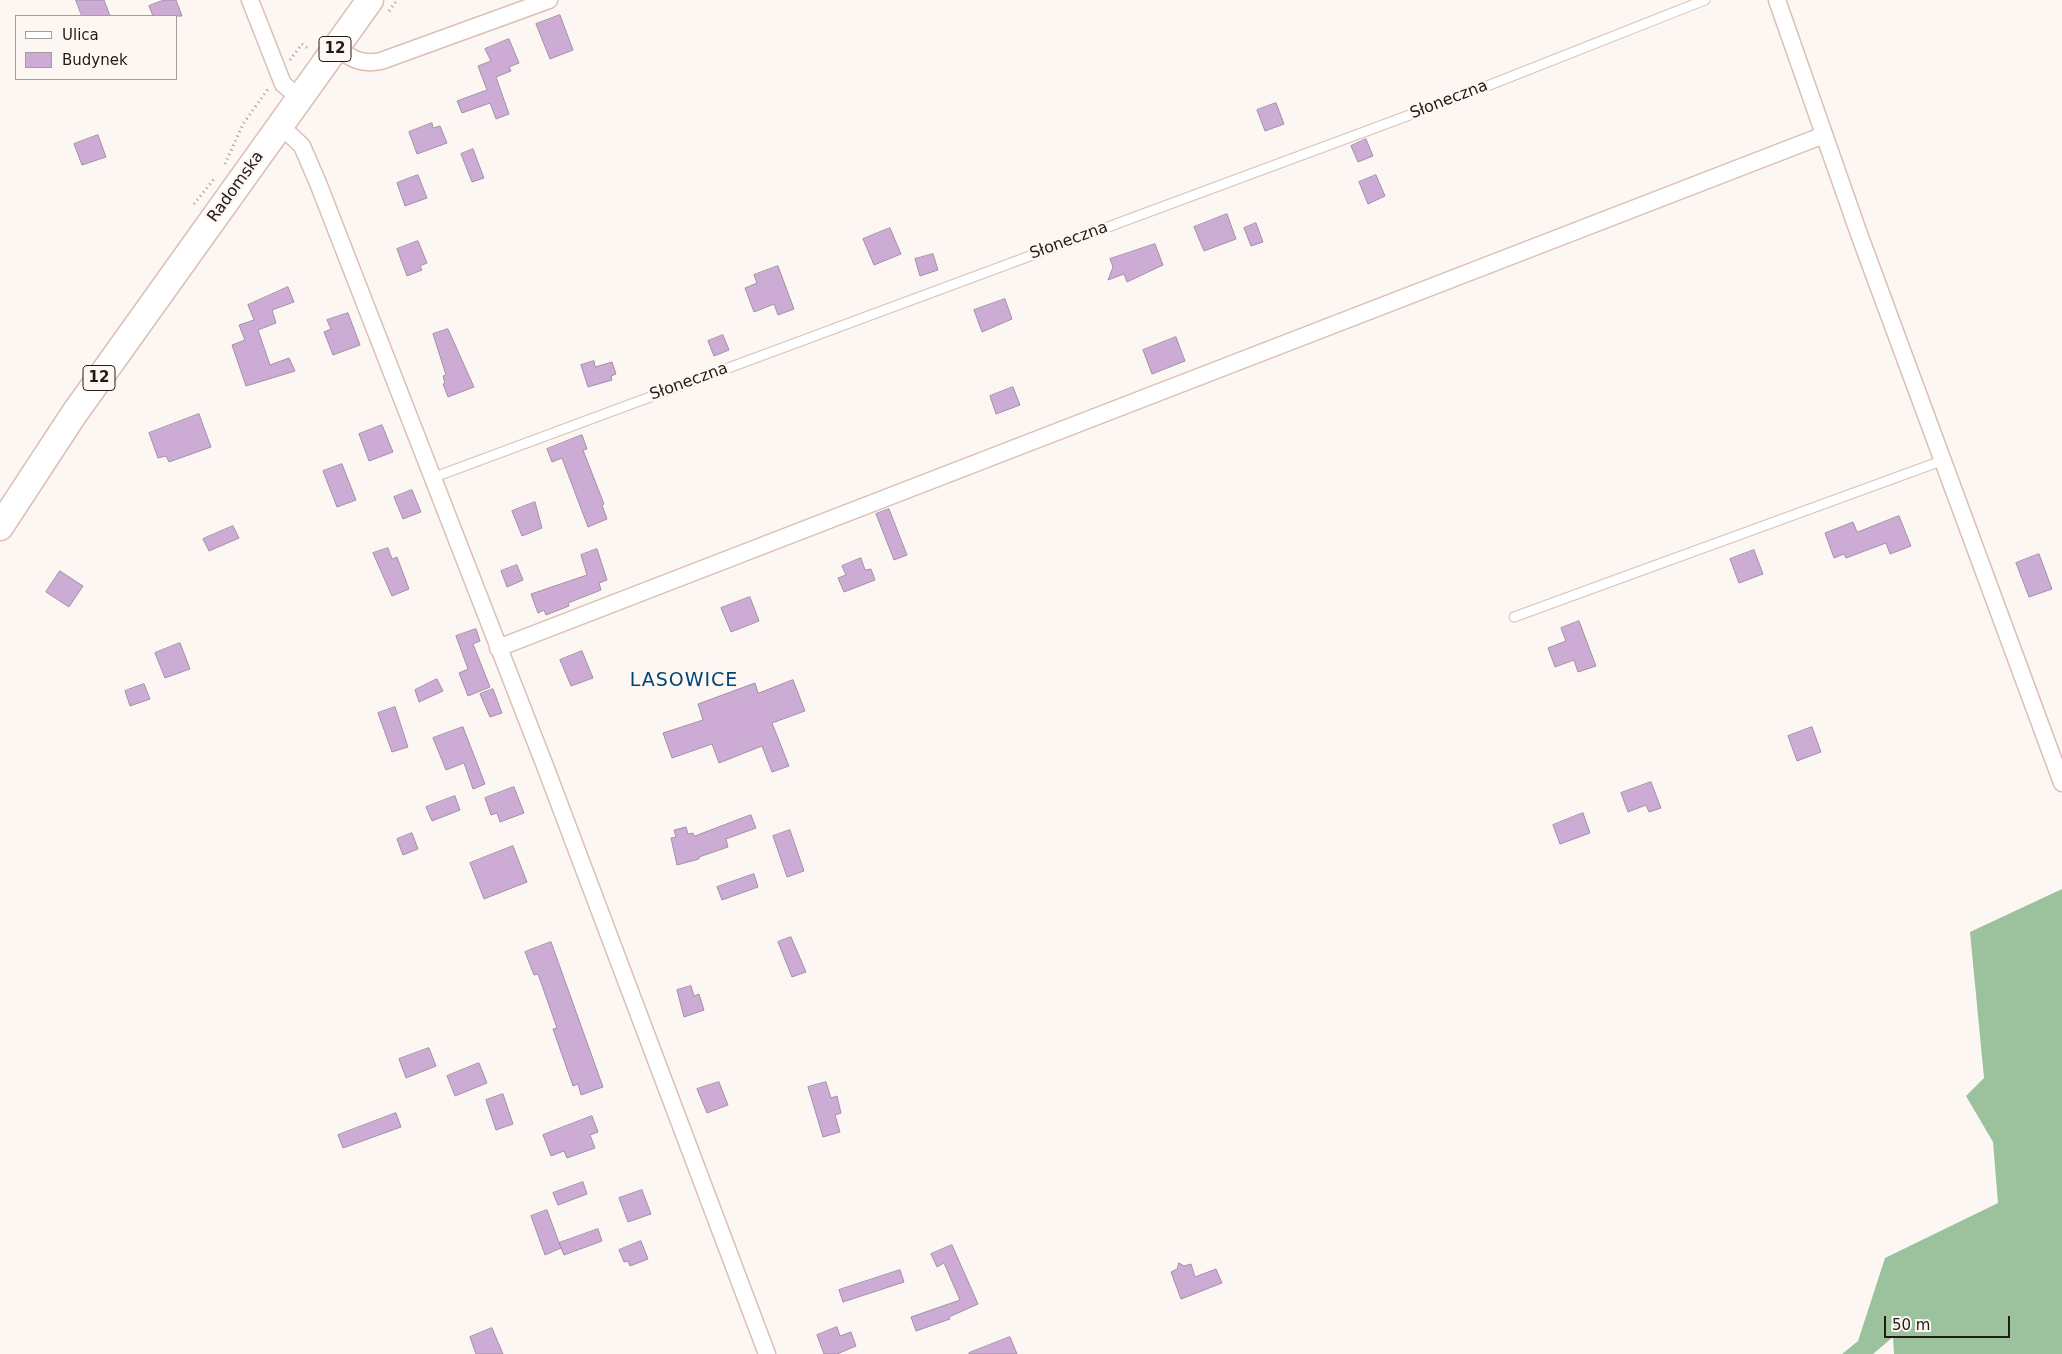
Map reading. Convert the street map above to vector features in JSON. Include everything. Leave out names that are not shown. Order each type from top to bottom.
[{"type":"main road","name":"12","points":[[280,125],[370,0]]},
{"type":"main road","name":"Radomska","points":[[3,514],[280,125]]},
{"type":"street","points":[[250,0],[283,84],[300,98]]},
{"type":"street","points":[[336,47],[358,62],[367,64],[381,61],[549,0]]},
{"type":"street","points":[[1777,0],[1824,135],[2062,783]]},
{"type":"street","points":[[280,125],[302,146],[318,183],[768,1354]]},
{"type":"street","points":[[498,648],[1824,135]]},
{"type":"lane","name":"Słoneczna","points":[[432,478],[1459,96],[1705,0]]},
{"type":"lane","points":[[1514,617],[1944,460]]},
{"type":"green space","points":[[2062,889],[2062,1354],[1894,1354],[1893,1337],[1873,1354],[1842,1354],[1858,1341],[1885,1258],[1998,1203],[1993,1142],[1966,1096],[1984,1078],[1970,932]]},
{"type":"building","points":[[76,0],[104,0],[110,15],[82,15]]},
{"type":"building","points":[[164,0],[176,0],[182,16],[153,15],[149,6]]},
{"type":"building","points":[[560,15],[573,50],[550,59],[536,24]]},
{"type":"building","points":[[509,39],[519,63],[509,67],[511,71],[496,77],[509,114],[496,119],[490,103],[462,113],[457,101],[487,90],[478,66],[491,61],[485,49]]},
{"type":"building","points":[[1276,103],[1284,124],[1265,131],[1257,110]]},
{"type":"building","points":[[432,123],[433,128],[440,126],[447,143],[417,154],[409,132]]},
{"type":"building","points":[[98,135],[106,157],[82,165],[74,144]]},
{"type":"building","points":[[1366,139],[1373,156],[1358,162],[1351,146]]},
{"type":"building","points":[[473,149],[484,178],[472,182],[461,154]]},
{"type":"building","points":[[418,175],[427,198],[405,206],[397,183]]},
{"type":"building","points":[[1376,175],[1385,196],[1368,204],[1359,182]]},
{"type":"building","points":[[1227,214],[1236,239],[1204,251],[1194,227]]},
{"type":"building","points":[[1256,223],[1263,242],[1251,246],[1244,228]]},
{"type":"building","points":[[890,228],[901,254],[874,265],[863,239]]},
{"type":"building","points":[[418,241],[427,263],[420,266],[422,270],[407,276],[397,249]]},
{"type":"building","points":[[1155,244],[1163,265],[1127,282],[1124,274],[1108,280],[1113,267],[1110,259]]},
{"type":"building","points":[[933,254],[938,270],[920,276],[915,259]]},
{"type":"building","points":[[778,266],[794,309],[778,315],[774,304],[754,312],[745,288],[757,283],[754,275]]},
{"type":"building","points":[[288,287],[294,302],[272,310],[276,323],[258,330],[270,365],[289,358],[295,371],[246,386],[232,345],[245,340],[239,325],[254,320],[248,305]]},
{"type":"building","points":[[1005,299],[1012,319],[982,332],[974,310]]},
{"type":"building","points":[[348,313],[360,345],[333,355],[324,332],[331,329],[327,320]]},
{"type":"building","points":[[448,329],[474,387],[448,397],[443,384],[445,383],[443,376],[446,375],[433,334]]},
{"type":"building","points":[[723,335],[729,350],[714,356],[708,341]]},
{"type":"building","points":[[1176,337],[1185,361],[1152,374],[1143,350]]},
{"type":"building","points":[[594,361],[595,367],[612,362],[616,374],[611,376],[612,380],[588,387],[581,365]]},
{"type":"building","points":[[1013,387],[1020,405],[996,414],[990,396]]},
{"type":"building","points":[[199,414],[211,447],[169,462],[166,456],[158,458],[149,433]]},
{"type":"building","points":[[382,425],[393,452],[369,461],[359,434]]},
{"type":"building","points":[[582,435],[587,449],[583,450],[604,504],[602,505],[607,519],[588,527],[562,458],[552,462],[547,449]]},
{"type":"building","points":[[342,464],[356,500],[337,507],[323,471]]},
{"type":"building","points":[[412,490],[421,512],[403,519],[394,497]]},
{"type":"building","points":[[535,502],[542,528],[522,536],[512,511]]},
{"type":"building","points":[[889,509],[907,555],[894,560],[876,514]]},
{"type":"building","points":[[1899,516],[1911,546],[1890,554],[1886,543],[1846,558],[1844,554],[1834,558],[1825,533],[1853,522],[1857,532]]},
{"type":"building","points":[[233,526],[239,538],[209,551],[203,539]]},
{"type":"building","points":[[388,548],[392,559],[397,557],[409,589],[392,596],[373,553]]},
{"type":"building","points":[[597,549],[607,580],[599,583],[601,590],[568,603],[569,606],[546,615],[544,610],[538,613],[531,594],[587,575],[581,555]]},
{"type":"building","points":[[1754,550],[1763,574],[1739,583],[1730,559]]},
{"type":"building","points":[[2039,554],[2052,589],[2029,597],[2016,563]]},
{"type":"building","points":[[861,558],[865,570],[871,569],[875,580],[844,592],[838,578],[846,575],[842,566]]},
{"type":"building","points":[[517,565],[523,580],[507,587],[501,571]]},
{"type":"building","points":[[60,571],[83,586],[69,607],[46,592]]},
{"type":"building","points":[[750,597],[759,621],[731,632],[721,608]]},
{"type":"building","points":[[1579,621],[1596,666],[1578,672],[1574,660],[1555,667],[1548,648],[1566,641],[1561,628]]},
{"type":"building","points":[[476,629],[480,641],[473,644],[490,687],[468,696],[459,673],[468,669],[456,636]]},
{"type":"building","points":[[180,643],[190,669],[165,678],[155,653]]},
{"type":"building","points":[[582,651],[593,678],[571,686],[560,660]]},
{"type":"building","points":[[437,679],[443,691],[419,702],[415,690]]},
{"type":"building","points":[[793,680],[805,711],[772,723],[789,766],[772,772],[762,746],[719,763],[712,744],[672,758],[663,733],[703,720],[698,704],[755,683],[758,693]]},
{"type":"building","points":[[144,684],[150,699],[130,706],[125,691]]},
{"type":"building","points":[[493,689],[502,713],[490,717],[480,694]]},
{"type":"building","points":[[395,707],[408,747],[392,752],[378,713]]},
{"type":"building","points":[[463,727],[485,784],[473,789],[464,763],[446,770],[433,738]]},
{"type":"building","points":[[1812,727],[1821,752],[1797,761],[1788,736]]},
{"type":"building","points":[[1651,782],[1661,808],[1649,812],[1646,805],[1628,812],[1621,793]]},
{"type":"building","points":[[514,787],[524,813],[500,822],[497,813],[491,815],[485,798]]},
{"type":"building","points":[[455,796],[460,810],[432,821],[426,807]]},
{"type":"building","points":[[1583,813],[1590,833],[1560,844],[1553,825]]},
{"type":"building","points":[[751,815],[756,828],[726,839],[728,847],[699,857],[699,859],[677,865],[671,838],[676,837],[674,830],[686,827],[688,834],[693,833],[694,836]]},
{"type":"building","points":[[790,830],[804,871],[787,877],[773,836]]},
{"type":"building","points":[[412,833],[418,849],[403,855],[397,839]]},
{"type":"building","points":[[513,846],[527,882],[484,899],[470,863]]},
{"type":"building","points":[[754,874],[758,887],[722,900],[717,887]]},
{"type":"building","points":[[791,937],[806,972],[792,977],[778,942]]},
{"type":"building","points":[[551,942],[603,1087],[581,1095],[578,1084],[573,1086],[553,1029],[557,1028],[538,974],[534,975],[525,952]]},
{"type":"building","points":[[691,986],[694,996],[699,994],[704,1010],[684,1017],[677,990]]},
{"type":"building","points":[[429,1048],[436,1066],[406,1078],[399,1059]]},
{"type":"building","points":[[479,1063],[487,1083],[455,1096],[447,1076]]},
{"type":"building","points":[[719,1082],[728,1105],[707,1113],[697,1089]]},
{"type":"building","points":[[826,1082],[831,1098],[837,1096],[841,1113],[835,1115],[840,1132],[823,1137],[808,1087]]},
{"type":"building","points":[[503,1094],[513,1124],[496,1130],[486,1100]]},
{"type":"building","points":[[396,1113],[401,1127],[343,1148],[338,1135]]},
{"type":"building","points":[[592,1116],[598,1132],[590,1135],[595,1148],[567,1158],[564,1151],[551,1156],[543,1135]]},
{"type":"building","points":[[583,1182],[587,1194],[558,1205],[553,1193]]},
{"type":"building","points":[[642,1190],[651,1214],[628,1222],[619,1198]]},
{"type":"building","points":[[547,1210],[561,1248],[545,1255],[531,1216]]},
{"type":"building","points":[[598,1229],[602,1241],[564,1255],[559,1243]]},
{"type":"building","points":[[641,1241],[648,1259],[630,1266],[628,1261],[624,1262],[619,1250]]},
{"type":"building","points":[[952,1245],[978,1304],[949,1317],[950,1319],[916,1331],[911,1317],[960,1300],[944,1263],[937,1267],[931,1254]]},
{"type":"building","points":[[1179,1263],[1184,1266],[1191,1264],[1195,1277],[1216,1269],[1222,1283],[1181,1299],[1171,1272],[1177,1269]]},
{"type":"building","points":[[900,1270],[904,1282],[843,1302],[839,1290]]},
{"type":"building","points":[[837,1327],[840,1336],[851,1332],[856,1346],[837,1354],[824,1354],[817,1335]]},
{"type":"building","points":[[492,1328],[503,1354],[476,1354],[470,1337]]},
{"type":"building","points":[[1010,1337],[1017,1354],[969,1354],[969,1353]]},
{"type":"district","name":"LASOWICE","points":[[684,681]]}]
